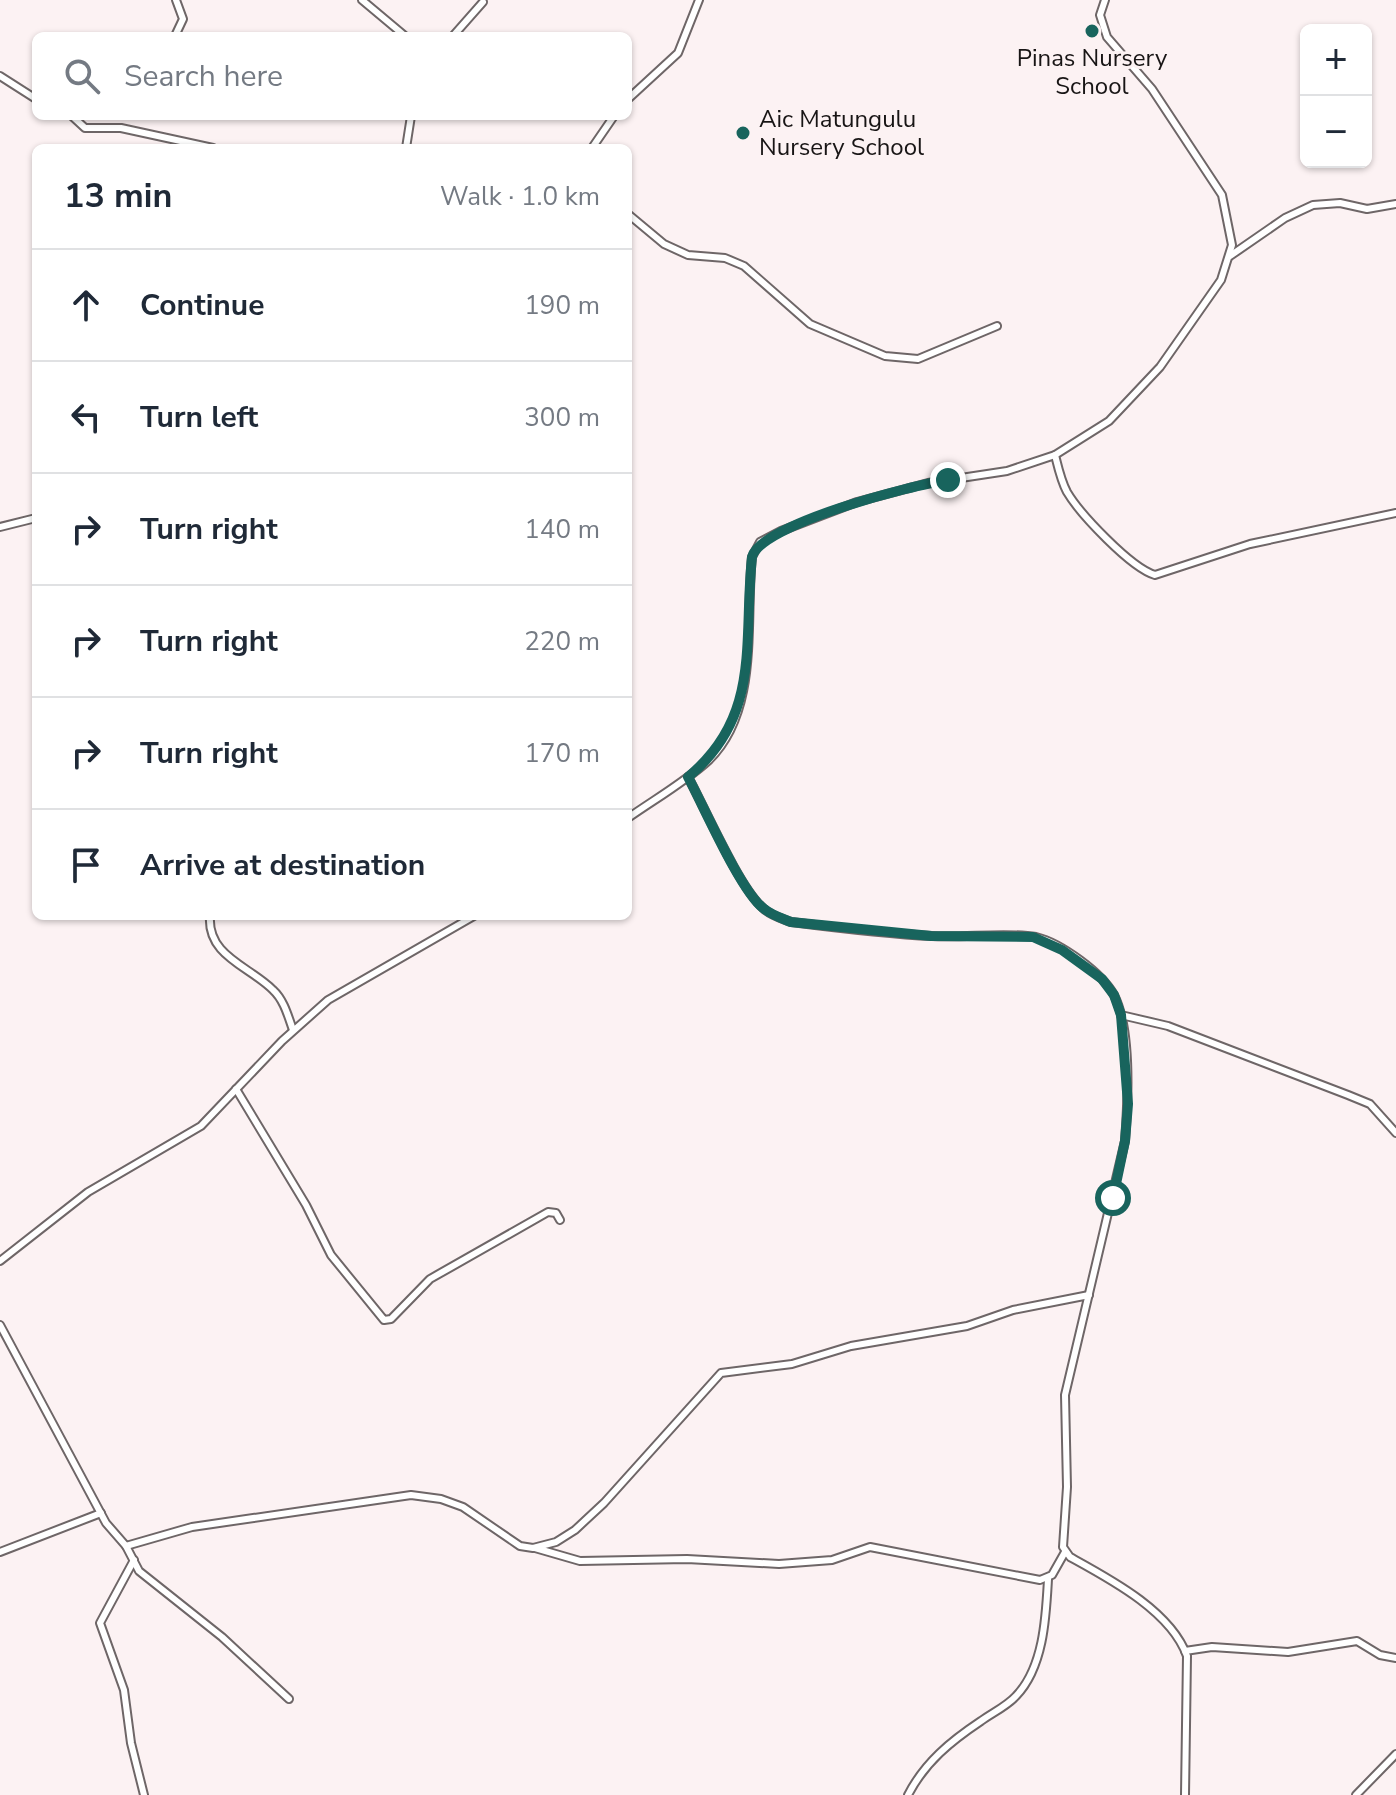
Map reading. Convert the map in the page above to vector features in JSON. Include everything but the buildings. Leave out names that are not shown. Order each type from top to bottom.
[{"type":"street","points":[[176,0],[183,19],[177,32]]},
{"type":"street","points":[[362,0],[400,32]]},
{"type":"street","points":[[632,95],[678,53],[699,0]]},
{"type":"street","points":[[632,815],[688,777],[719,748],[737,713],[744,671],[752,557],[760,542],[857,502],[928,483],[973,479],[1007,471],[1055,455],[1109,421],[1160,367],[1221,280],[1230,256],[1231,230],[1222,195],[1152,89],[1107,37],[1100,15],[1105,0]]},
{"type":"street","points":[[457,32],[483,2]]},
{"type":"street","points":[[0,76],[32,96]]},
{"type":"street","points":[[76,120],[85,128],[121,128],[195,144]]},
{"type":"street","points":[[407,144],[410,120]]},
{"type":"street","points":[[595,144],[611,120]]},
{"type":"street","points":[[1230,256],[1285,218],[1313,205],[1340,203],[1367,209],[1396,204]]},
{"type":"street","points":[[632,217],[664,244],[694,256],[725,258],[744,266],[810,324],[885,356],[918,359],[997,326]]},
{"type":"street","points":[[1055,455],[1066,490],[1081,510],[1111,542],[1155,575],[1250,544],[1396,513]]},
{"type":"street","points":[[0,527],[32,519]]},
{"type":"street","points":[[688,777],[753,899],[773,915],[791,922],[931,936],[1033,937],[1062,950],[1102,979],[1114,995],[1121,1015],[1128,1104],[1125,1141],[1065,1395],[1065,1552],[1048,1579],[1046,1614],[1027,1682],[1015,1698],[950,1742],[925,1769],[908,1795]]},
{"type":"street","points":[[210,920],[209,928],[216,945],[275,992],[293,1030]]},
{"type":"street","points":[[0,1261],[88,1192],[187,1136],[293,1030],[350,986],[467,920]]},
{"type":"street","points":[[1121,1015],[1168,1026],[1370,1104],[1396,1133]]},
{"type":"street","points":[[236,1089],[306,1205],[331,1255],[384,1320],[391,1319],[438,1273],[548,1212],[556,1213],[560,1220]]},
{"type":"street","points":[[533,1548],[556,1542],[575,1530],[721,1373],[792,1364],[851,1346],[967,1326],[1013,1310],[1089,1295]]},
{"type":"street","points":[[0,1325],[101,1513],[145,1577],[222,1637],[289,1699]]},
{"type":"street","points":[[126,1546],[192,1527],[421,1495],[463,1507],[515,1542],[580,1561],[687,1559],[779,1564],[832,1560],[867,1547],[1011,1577],[1048,1579]]},
{"type":"street","points":[[0,1552],[101,1513]]},
{"type":"street","points":[[1065,1552],[1161,1619],[1174,1632],[1185,1651],[1185,1795]]},
{"type":"street","points":[[134,1560],[100,1623],[124,1690],[131,1743],[144,1795]]},
{"type":"street","points":[[1185,1651],[1212,1647],[1288,1652],[1357,1641],[1380,1655],[1396,1658]]},
{"type":"street","points":[[1356,1795],[1396,1754]]},
{"type":"place","name":"Pinas Nursery School","points":[[1092,31]]},
{"type":"place","name":"Aic Matungulu Nursery School","points":[[743,133]]},
{"type":"route","points":[[948,480],[857,502],[781,531],[757,545],[752,557],[744,671],[737,713],[719,748],[688,777],[753,899],[773,915],[791,922],[867,931],[931,936],[1033,937],[1062,950],[1102,979],[1114,995],[1121,1015],[1128,1104],[1125,1141],[1113,1198]]}]
